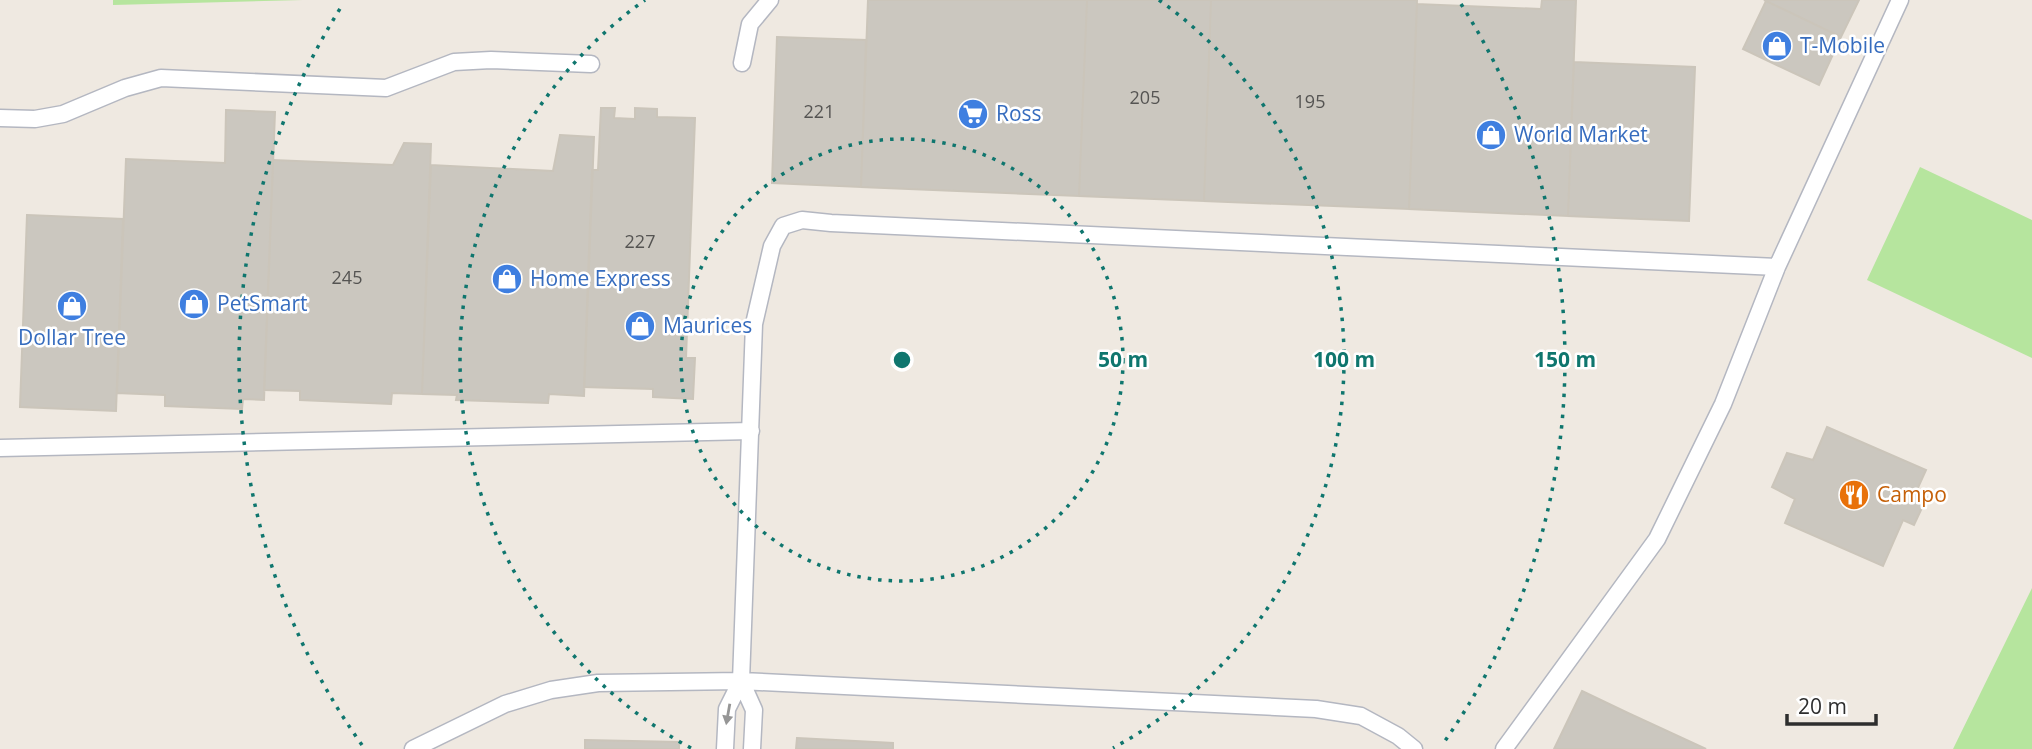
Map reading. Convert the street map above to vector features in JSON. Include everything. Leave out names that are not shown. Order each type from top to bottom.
[{"type":"lane","points":[[742,63],[750,24],[770,0]]},
{"type":"lane","points":[[1504,749],[1657,539],[1723,404],[1777,267],[1900,0]]},
{"type":"lane","points":[[0,118],[35,119],[63,114],[125,88],[161,78],[386,88],[454,62],[491,60],[591,64]]},
{"type":"lane","points":[[725,749],[727,709],[741,681],[754,324],[772,246],[783,226],[802,220],[859,225],[1777,267]]},
{"type":"lane","points":[[0,448],[751,431]]},
{"type":"lane","points":[[741,681],[754,710],[752,749]]},
{"type":"lane","points":[[413,749],[505,704],[551,690],[598,683],[741,681],[1316,709],[1361,716],[1398,736],[1414,749]]},
{"type":"green space","points":[[113,0],[303,0],[113,5]]},
{"type":"green space","points":[[1920,167],[2032,220],[2032,358],[1867,280]]},
{"type":"green space","points":[[2032,588],[2032,749],[1953,749]]},
{"type":"building","name":"Ross","points":[[868,0],[1087,0],[1079,196],[861,187]]},
{"type":"building","points":[[1087,0],[1211,0],[1204,201],[1079,196]]},
{"type":"building","points":[[1211,0],[1417,0],[1409,209],[1204,201]]},
{"type":"building","name":"World Market","points":[[1542,0],[1576,0],[1568,216],[1409,209],[1417,4],[1541,9]]},
{"type":"building","points":[[1764,0],[1859,0],[1841,37]]},
{"type":"building","points":[[1766,1],[1841,37],[1819,85],[1743,49]]},
{"type":"building","points":[[777,37],[866,40],[861,187],[772,183]]},
{"type":"building","points":[[1574,62],[1695,67],[1689,221],[1568,216]]},
{"type":"building","points":[[601,108],[615,108],[614,118],[635,119],[635,108],[657,109],[657,117],[695,118],[686,358],[695,358],[693,399],[653,397],[653,389],[584,387],[592,170],[598,170]]},
{"type":"building","name":"PetSmart","points":[[226,110],[275,112],[264,400],[243,399],[242,409],[165,406],[165,395],[117,393],[126,159],[225,163]]},
{"type":"building","name":"Home Express","points":[[560,135],[594,137],[584,396],[549,394],[548,403],[456,400],[457,395],[422,394],[431,165],[553,171]]},
{"type":"building","points":[[404,143],[431,144],[422,394],[392,393],[391,404],[300,400],[300,391],[264,390],[273,160],[393,165]]},
{"type":"building","name":"Dollar Tree","points":[[27,215],[123,219],[116,411],[20,407]]},
{"type":"building","name":"Campo","points":[[1827,427],[1926,470],[1916,492],[1927,497],[1914,525],[1903,520],[1883,566],[1785,523],[1795,499],[1772,487],[1787,453],[1813,460]]},
{"type":"building","points":[[1582,691],[1628,713],[1706,749],[1554,749]]},
{"type":"building","points":[[797,738],[893,743],[893,749],[796,749]]},
{"type":"building","points":[[585,740],[679,742],[679,749],[585,749]]},
{"type":"place","name":"T-Mobile","points":[[1777,46]]},
{"type":"place","name":"Ross","points":[[973,114]]},
{"type":"place","name":"World Market","points":[[1491,135]]},
{"type":"place","name":"Home Express","points":[[507,279]]},
{"type":"place","name":"PetSmart","points":[[194,304]]},
{"type":"place","name":"Dollar Tree","points":[[72,306]]},
{"type":"place","name":"Maurices","points":[[640,326]]},
{"type":"place","name":"Campo","points":[[1854,495]]}]
